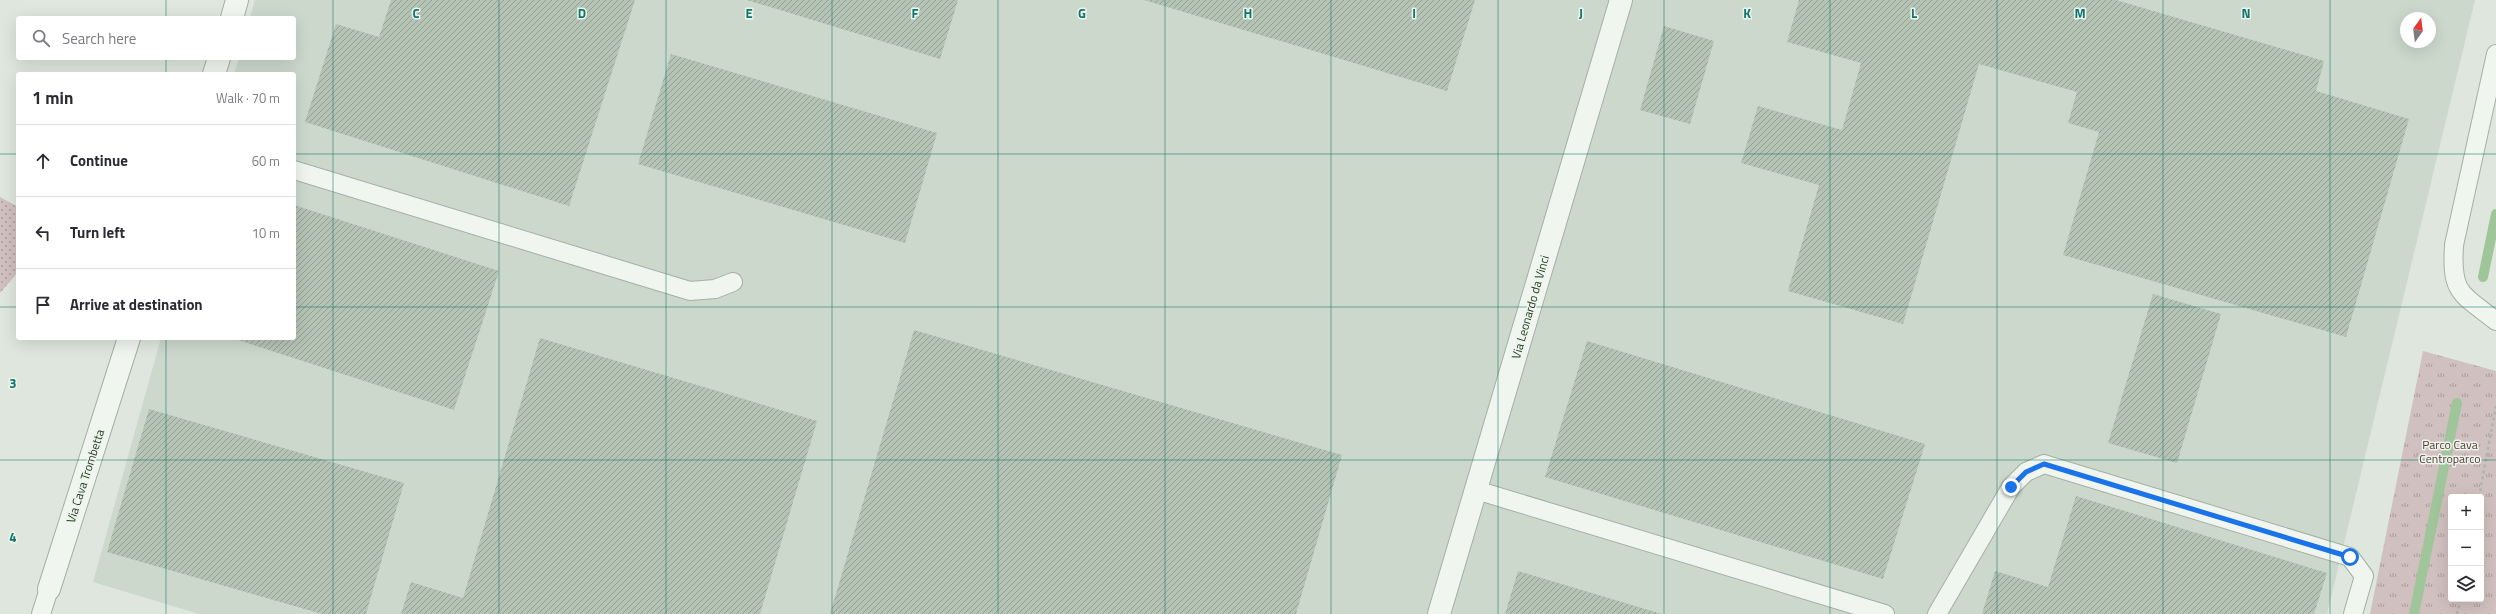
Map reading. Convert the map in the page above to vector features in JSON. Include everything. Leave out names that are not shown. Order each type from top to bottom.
[{"type":"street","points":[[233,16],[237,0]]},
{"type":"street","name":"Via Leonardo da Vinci","points":[[1440,614],[1621,0]]},
{"type":"street","points":[[215,72],[218,60]]},
{"type":"street","name":"Via Cava Trombetta","points":[[49,589],[128,340]]},
{"type":"lane","points":[[2496,54],[2454,245],[2452,270],[2460,294],[2496,321]]},
{"type":"lane","points":[[296,171],[690,291],[715,289],[733,282]]},
{"type":"lane","points":[[1937,614],[2011,487],[2026,472],[2044,464],[2350,557],[2364,576],[2353,614]]},
{"type":"lane","points":[[1476,490],[1885,614]]},
{"type":"lane","name":"Via Cava Trombetta","points":[[41,614],[49,589]]},
{"type":"path","points":[[2480,494],[2496,406]]},
{"type":"path","points":[[2457,614],[2460,602]]},
{"type":"shaded area","points":[[255,0],[2475,0],[2327,614],[199,614],[93,582],[160,340],[296,340],[296,72],[235,72],[238,60],[296,60],[296,16],[251,16]]},
{"type":"green space","points":[[0,197],[16,206],[16,274],[0,293]]},
{"type":"green space","name":"Parco Cava Centroparco","points":[[2423,351],[2496,371],[2496,614],[2370,614]]},
{"type":"building","points":[[391,0],[635,0],[569,206],[305,122],[336,24],[379,37]]},
{"type":"building","points":[[747,0],[958,0],[940,59]]},
{"type":"building","points":[[1144,0],[1475,0],[1447,91]]},
{"type":"building","points":[[1799,0],[2116,0],[2324,61],[2316,91],[2409,119],[2346,337],[2063,255],[2099,132],[2068,123],[2077,92],[1979,64],[1903,324],[1788,291],[1819,185],[1741,163],[1758,106],[1842,130],[1861,63],[1787,42]]},
{"type":"building","points":[[1664,26],[1714,41],[1690,124],[1640,110]]},
{"type":"building","points":[[671,54],[937,133],[905,243],[638,164]]},
{"type":"building","points":[[296,206],[499,271],[454,410],[238,340],[296,340]]},
{"type":"building","points":[[2153,294],[2221,314],[2177,463],[2108,443]]},
{"type":"building","points":[[914,330],[1342,455],[1296,614],[830,614]]},
{"type":"building","points":[[540,338],[817,421],[760,614],[401,614],[411,582],[463,598]]},
{"type":"building","points":[[1587,341],[1925,444],[1883,579],[1545,477]]},
{"type":"building","points":[[149,409],[404,483],[366,614],[322,614],[107,552]]},
{"type":"building","points":[[2076,496],[2327,573],[2314,614],[1982,614],[1995,571],[2048,587]]},
{"type":"building","points":[[1518,571],[1662,614],[1505,614]]},
{"type":"waterway","points":[[2483,277],[2496,214]]},
{"type":"waterway","points":[[2414,614],[2457,403]]},
{"type":"route","points":[[2011,487],[2026,472],[2044,464],[2350,557]]}]
